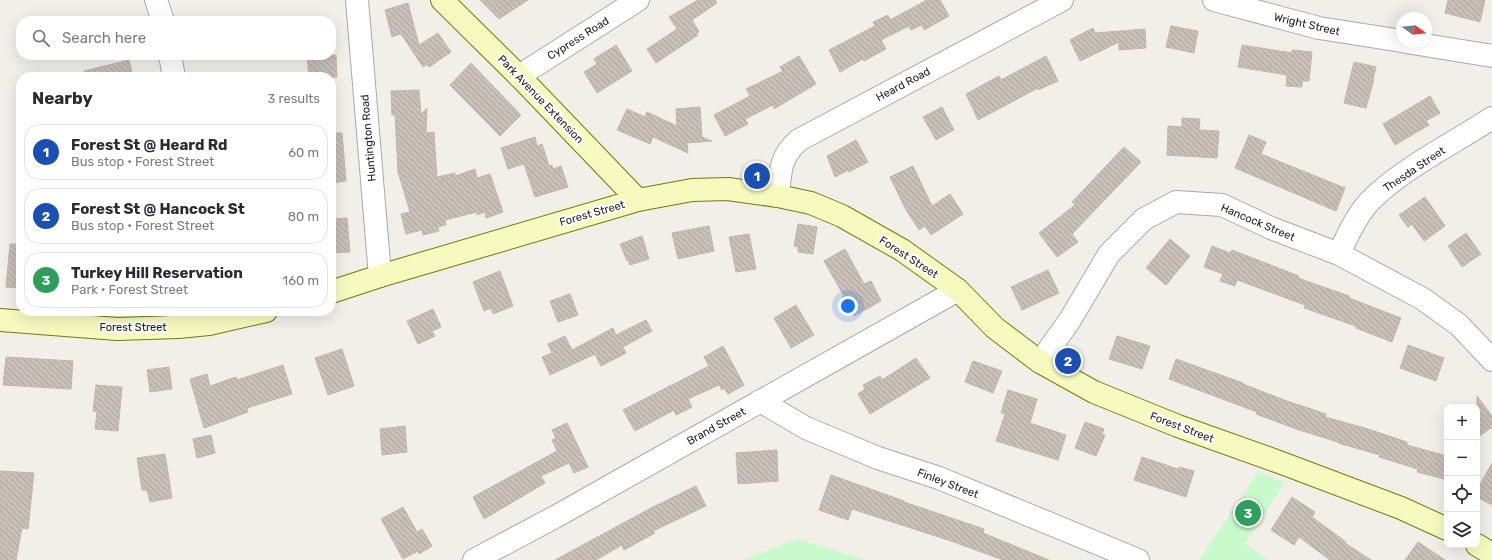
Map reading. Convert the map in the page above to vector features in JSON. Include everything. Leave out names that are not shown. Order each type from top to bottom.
[{"type":"main road","name":"Park Avenue Extension","points":[[442,0],[519,76],[638,200]]},
{"type":"main road","name":"Forest Street","points":[[336,290],[638,200],[692,190],[728,189],[778,196],[811,203],[842,216],[902,250],[958,290],[995,328],[1040,362],[1094,392],[1150,415],[1401,508],[1444,527]]},
{"type":"main road","name":"Forest Street","points":[[0,320],[117,329],[178,319],[209,324],[244,316]]},
{"type":"main road","points":[[1480,547],[1492,554]]},
{"type":"street","points":[[156,0],[161,16]]},
{"type":"street","name":"Huntington Road","points":[[357,0],[380,276]]},
{"type":"street","name":"Cypress Road","points":[[519,76],[638,0]]},
{"type":"street","name":"Heard Road","points":[[778,196],[782,162],[790,147],[799,140],[1062,0]]},
{"type":"street","name":"Wright Street","points":[[1214,0],[1319,28],[1396,40]]},
{"type":"street","points":[[1432,46],[1492,56]]},
{"type":"street","points":[[171,60],[173,72]]},
{"type":"street","name":"Thesda Street","points":[[1339,254],[1352,225],[1373,197],[1404,173],[1492,118]]},
{"type":"street","name":"Hancock Street","points":[[1040,362],[1070,320],[1109,254],[1144,219],[1176,202],[1222,205],[1271,228],[1339,254],[1423,299],[1459,325],[1492,360]]},
{"type":"street","name":"Brand Street","points":[[474,560],[555,517],[958,290]]},
{"type":"street","name":"Finley Street","points":[[760,401],[806,428],[878,458],[939,478],[1138,560]]},
{"type":"green space","points":[[1258,472],[1285,482],[1245,544],[1269,560],[1199,560]]},
{"type":"green space","points":[[798,539],[866,560],[742,560]]},
{"type":"building","points":[[480,0],[528,0],[499,19]]},
{"type":"building","points":[[698,0],[715,0],[717,3],[692,20],[699,32],[696,33],[698,35],[656,63],[647,49],[677,29],[669,17]]},
{"type":"building","points":[[927,0],[940,0],[949,16],[924,30],[922,25],[911,30],[909,26],[881,40],[886,49],[864,61],[863,59],[840,72],[829,50],[875,26],[873,22],[888,15],[890,20]]},
{"type":"building","points":[[1448,0],[1485,0],[1480,22],[1445,13]]},
{"type":"building","points":[[408,3],[419,45],[438,33],[451,52],[429,67],[424,63],[425,66],[423,67],[401,34],[392,37],[385,10]]},
{"type":"building","points":[[1171,26],[1198,31],[1194,53],[1166,47]]},
{"type":"building","points":[[1093,28],[1095,33],[1145,29],[1146,48],[1119,50],[1119,42],[1080,61],[1070,40]]},
{"type":"building","points":[[616,45],[632,71],[597,93],[584,72],[597,64],[594,59]]},
{"type":"building","points":[[1242,45],[1292,53],[1292,50],[1312,52],[1309,81],[1302,81],[1302,87],[1286,86],[1287,75],[1238,67]]},
{"type":"building","points":[[336,55],[337,77],[336,72],[309,72],[307,60],[336,60]]},
{"type":"building","points":[[799,56],[816,84],[774,109],[773,105],[745,119],[748,124],[725,136],[714,115],[750,96],[746,89],[783,71],[780,67]]},
{"type":"building","points":[[1046,56],[1058,81],[1038,90],[1038,88],[978,120],[966,94],[999,76],[1001,80]]},
{"type":"building","points":[[129,60],[132,72],[84,72]]},
{"type":"building","points":[[1354,62],[1376,67],[1366,108],[1344,103]]},
{"type":"building","points":[[471,63],[521,115],[500,136],[450,85]]},
{"type":"building","points":[[419,90],[421,114],[427,108],[426,133],[434,132],[437,177],[455,173],[455,176],[475,169],[477,178],[490,174],[503,212],[486,218],[485,212],[477,215],[477,212],[445,220],[446,225],[438,227],[439,231],[423,235],[422,230],[406,234],[401,214],[410,212],[398,172],[395,115],[392,115],[391,91]]},
{"type":"building","points":[[1430,96],[1440,113],[1426,121],[1429,125],[1395,145],[1383,124]]},
{"type":"building","points":[[700,107],[702,137],[712,141],[687,143],[688,153],[653,137],[650,144],[617,130],[627,109],[645,117],[647,112],[677,126],[676,109]]},
{"type":"building","points":[[942,107],[954,130],[936,140],[923,117]]},
{"type":"building","points":[[1182,118],[1200,119],[1199,130],[1219,131],[1217,158],[1167,155],[1168,126],[1182,127]]},
{"type":"building","points":[[336,133],[342,133],[346,181],[336,182]]},
{"type":"building","points":[[1249,135],[1266,142],[1261,154],[1345,188],[1336,211],[1235,168]]},
{"type":"building","points":[[535,137],[537,146],[542,144],[549,166],[552,165],[553,169],[561,166],[568,187],[535,197],[524,164],[508,169],[501,148]]},
{"type":"building","points":[[856,140],[868,162],[849,172],[848,170],[835,177],[827,156]]},
{"type":"building","points":[[1124,147],[1141,162],[1072,234],[1078,242],[1057,257],[1039,233],[1075,205],[1072,202]]},
{"type":"building","points":[[913,166],[932,206],[950,194],[963,214],[931,235],[925,226],[919,230],[905,208],[890,177]]},
{"type":"building","points":[[1425,197],[1445,226],[1424,241],[1412,224],[1408,227],[1399,215]]},
{"type":"building","points":[[347,218],[350,252],[336,253],[336,219]]},
{"type":"building","points":[[798,224],[817,227],[813,254],[798,252],[798,247],[794,246]]},
{"type":"building","points":[[709,226],[714,251],[678,259],[672,233]]},
{"type":"building","points":[[1466,233],[1481,254],[1462,267],[1448,246]]},
{"type":"building","points":[[749,234],[756,269],[736,272],[729,237]]},
{"type":"building","points":[[642,236],[649,259],[630,265],[620,244]]},
{"type":"building","points":[[1170,239],[1190,256],[1166,285],[1146,268]]},
{"type":"building","points":[[10,244],[16,244],[16,288],[6,287]]},
{"type":"building","points":[[1212,246],[1230,253],[1232,250],[1299,276],[1298,278],[1349,296],[1349,298],[1401,318],[1392,342],[1356,328],[1356,326],[1304,308],[1305,305],[1237,280],[1235,286],[1220,281],[1223,274],[1204,267]]},
{"type":"building","points":[[845,249],[864,284],[871,281],[881,301],[854,316],[842,297],[844,296],[824,261]]},
{"type":"building","points":[[1048,270],[1059,293],[1022,310],[1011,287]]},
{"type":"building","points":[[500,271],[513,306],[493,314],[491,308],[484,311],[473,282]]},
{"type":"building","points":[[570,294],[578,315],[558,322],[550,301]]},
{"type":"building","points":[[796,305],[814,335],[791,348],[774,318]]},
{"type":"building","points":[[433,309],[441,327],[432,331],[435,336],[418,344],[407,321]]},
{"type":"building","points":[[646,320],[652,331],[623,347],[626,353],[601,366],[595,354],[550,375],[542,357],[552,353],[548,344],[565,336],[572,350],[613,328],[616,335]]},
{"type":"building","points":[[1117,336],[1150,346],[1142,369],[1109,359]]},
{"type":"building","points":[[1408,345],[1444,358],[1436,381],[1400,368]]},
{"type":"building","points":[[723,346],[744,385],[728,394],[724,388],[722,390],[719,385],[688,399],[692,407],[676,415],[674,410],[635,431],[623,410],[709,366],[704,357]]},
{"type":"building","points":[[342,349],[354,386],[328,395],[315,358]]},
{"type":"building","points":[[6,357],[73,361],[71,389],[3,385]]},
{"type":"building","points":[[916,358],[930,378],[870,414],[858,394],[865,389],[863,385],[880,376],[882,380]]},
{"type":"building","points":[[1176,359],[1243,383],[1284,400],[1326,414],[1325,417],[1365,428],[1407,442],[1407,445],[1444,455],[1444,479],[1417,472],[1418,469],[1379,457],[1380,455],[1296,429],[1256,414],[1257,412],[1169,379]]},
{"type":"building","points":[[973,361],[1002,371],[993,393],[965,382]]},
{"type":"building","points":[[283,365],[292,394],[247,408],[248,412],[204,428],[190,379],[207,374],[210,386],[236,377],[237,380]]},
{"type":"building","points":[[169,367],[172,389],[150,392],[147,370]]},
{"type":"building","points":[[96,385],[122,387],[118,431],[95,429],[97,412],[93,411]]},
{"type":"building","points":[[1008,390],[1037,399],[1030,423],[1066,435],[1058,460],[996,441],[1005,414],[1001,413]]},
{"type":"building","points":[[1477,396],[1492,416],[1492,427],[1480,436],[1480,404],[1477,404]]},
{"type":"building","points":[[1085,422],[1104,429],[1102,434],[1105,435],[1096,456],[1075,448]]},
{"type":"building","points":[[567,423],[588,467],[574,473],[569,463],[541,476],[545,483],[484,519],[473,497],[557,451],[552,440],[556,438],[552,430]]},
{"type":"building","points":[[405,426],[407,452],[382,455],[380,429]]},
{"type":"building","points":[[211,435],[215,453],[197,458],[193,439]]},
{"type":"building","points":[[777,450],[778,481],[738,484],[736,453]]},
{"type":"building","points":[[165,454],[172,498],[150,502],[147,490],[142,490],[137,458]]},
{"type":"building","points":[[1142,457],[1178,469],[1179,467],[1194,471],[1186,497],[1134,480]]},
{"type":"building","points":[[1492,463],[1492,505],[1480,499],[1480,485]]},
{"type":"building","points":[[0,471],[34,473],[28,529],[22,528],[16,560],[0,560]]},
{"type":"building","points":[[831,475],[984,529],[983,533],[1049,560],[1003,560],[951,541],[852,509],[848,520],[819,510]]},
{"type":"building","points":[[696,486],[706,506],[653,531],[655,533],[624,550],[622,545],[596,560],[555,560],[651,508]]},
{"type":"building","points":[[1292,497],[1315,512],[1312,517],[1346,542],[1345,543],[1371,560],[1330,560],[1299,537],[1294,545],[1271,530]]},
{"type":"building","points":[[403,507],[417,532],[422,529],[432,546],[419,554],[418,551],[403,559],[381,519]]},
{"type":"building","points":[[1418,542],[1445,560],[1405,560]]},
{"type":"place","name":"Forest St @ Heard Rd","points":[[757,176]]},
{"type":"place","name":"Forest St @ Hancock St","points":[[1068,361]]},
{"type":"place","name":"Turkey Hill Reservation","points":[[1248,513]]}]
